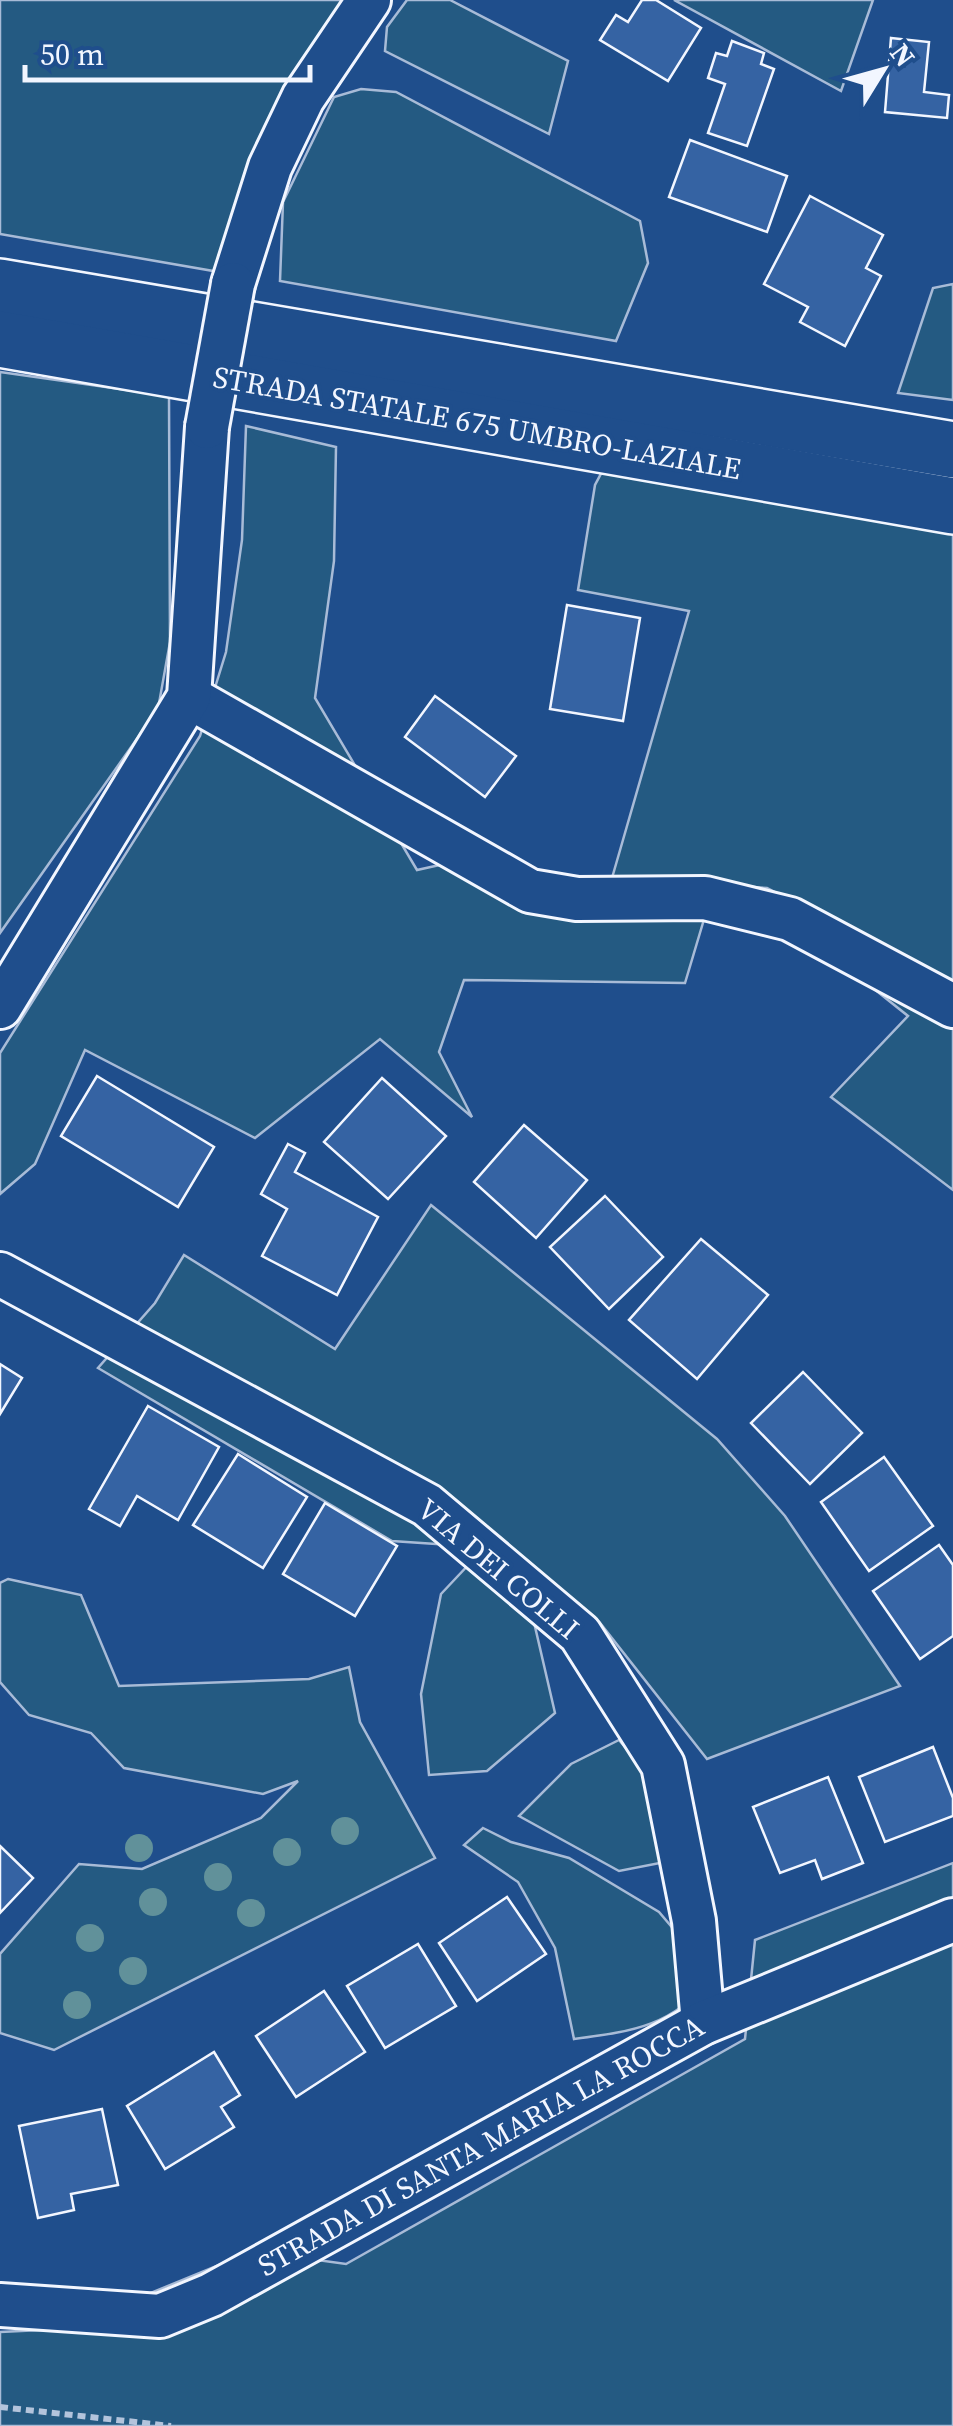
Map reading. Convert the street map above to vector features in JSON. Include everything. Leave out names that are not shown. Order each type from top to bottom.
[{"type":"highway","name":"STRADA STATALE 675 UMBRO-LAZIALE","points":[[0,286],[953,450]]},
{"type":"highway","name":"STRADA STATALE 675 UMBRO-LAZIALE","points":[[0,339],[953,506]]},
{"type":"street","points":[[0,1007],[188,697],[207,428],[233,284],[270,167],[302,98],[369,0]]},
{"type":"street","points":[[188,697],[530,891],[577,899],[705,898],[790,918],[953,1006]]},
{"type":"street","name":"VIA DEI COLLI","points":[[0,1274],[428,1504],[580,1634],[663,1765],[694,1920],[703,2023]]},
{"type":"street","name":"STRADA DI SANTA MARIA LA ROCCA","points":[[0,2306],[160,2316],[210,2295],[703,2023],[953,1920]]},
{"type":"path","points":[[0,2407],[171,2426]]},
{"type":"shaded area","points":[[0,0],[355,0],[225,273],[0,234]]},
{"type":"shaded area","points":[[407,0],[450,0],[568,61],[549,134],[385,51],[387,27]]},
{"type":"shaded area","points":[[674,0],[873,0],[841,91]]},
{"type":"shaded area","points":[[361,89],[396,92],[640,221],[648,263],[616,341],[280,281],[283,202],[334,97]]},
{"type":"shaded area","points":[[953,284],[953,400],[898,393],[933,288]]},
{"type":"shaded area","points":[[0,372],[169,396],[170,642],[158,709],[0,933]]},
{"type":"shaded area","points":[[246,426],[336,447],[334,561],[315,698],[417,870],[444,864],[705,916],[685,983],[464,980],[439,1052],[472,1117],[380,1039],[255,1138],[85,1050],[35,1164],[0,1194],[0,1053],[200,736],[226,652],[242,540]]},
{"type":"shaded area","points":[[603,470],[953,526],[953,987],[767,888],[612,878],[689,611],[578,590],[595,485]]},
{"type":"shaded area","points":[[839,961],[953,1019],[953,1190],[831,1097],[908,1016]]},
{"type":"shaded area","points":[[431,1205],[717,1439],[785,1516],[900,1686],[707,1759],[600,1623],[511,1549],[392,1541],[98,1368],[155,1303],[184,1255],[335,1349]]},
{"type":"shaded area","points":[[473,1560],[533,1618],[555,1713],[487,1771],[429,1775],[421,1694],[441,1594]]},
{"type":"shaded area","points":[[8,1579],[81,1595],[119,1686],[309,1679],[349,1667],[360,1722],[435,1858],[54,2050],[0,2033],[0,1954],[79,1864],[142,1869],[261,1818],[298,1781],[263,1794],[124,1768],[91,1733],[29,1715],[0,1682],[0,1583]]},
{"type":"shaded area","points":[[619,1740],[647,1773],[665,1862],[619,1871],[519,1816],[571,1764]]},
{"type":"shaded area","points":[[483,1828],[511,1842],[569,1858],[659,1912],[714,1977],[667,2016],[634,2029],[574,2039],[555,1948],[518,1882],[464,1845]]},
{"type":"shaded area","points":[[953,1863],[953,2426],[0,2426],[0,2332],[63,2329],[253,2251],[346,2264],[745,2039],[755,1940]]},
{"type":"building","points":[[642,0],[656,0],[701,28],[668,81],[600,40],[616,15],[628,22]]},
{"type":"building","points":[[891,38],[929,42],[924,92],[949,95],[947,118],[885,112]]},
{"type":"building","points":[[732,41],[764,53],[761,64],[774,69],[747,146],[708,133],[725,84],[708,78],[716,53],[727,56]]},
{"type":"building","points":[[690,140],[787,176],[767,232],[669,197]]},
{"type":"building","points":[[810,196],[883,235],[866,268],[881,276],[845,346],[800,322],[808,307],[764,284]]},
{"type":"building","points":[[567,605],[640,618],[623,721],[550,709]]},
{"type":"building","points":[[435,696],[516,756],[485,797],[405,737]]},
{"type":"building","points":[[97,1076],[214,1147],[178,1207],[61,1136]]},
{"type":"building","points":[[382,1078],[446,1136],[388,1199],[324,1142]]},
{"type":"building","points":[[524,1125],[587,1180],[536,1238],[474,1182]]},
{"type":"building","points":[[288,1144],[305,1153],[295,1172],[378,1217],[337,1295],[262,1256],[287,1209],[261,1194]]},
{"type":"building","points":[[605,1196],[663,1257],[609,1309],[550,1247]]},
{"type":"building","points":[[701,1239],[768,1295],[697,1379],[629,1320]]},
{"type":"building","points":[[0,1364],[22,1378],[0,1414]]},
{"type":"building","points":[[803,1372],[862,1433],[810,1484],[751,1423]]},
{"type":"building","points":[[148,1406],[219,1447],[178,1520],[137,1496],[120,1526],[89,1509]]},
{"type":"building","points":[[238,1454],[307,1497],[263,1568],[193,1525]]},
{"type":"building","points":[[884,1457],[933,1526],[869,1571],[821,1502]]},
{"type":"building","points":[[325,1503],[397,1546],[355,1616],[283,1574]]},
{"type":"building","points":[[939,1545],[953,1565],[953,1636],[920,1659],[873,1591]]},
{"type":"building","points":[[933,1747],[953,1798],[953,1816],[885,1842],[859,1777]]},
{"type":"building","points":[[828,1777],[863,1863],[822,1879],[815,1860],[780,1873],[753,1807]]},
{"type":"building","points":[[0,1846],[33,1878],[0,1913]]},
{"type":"building","points":[[507,1897],[546,1954],[477,2001],[439,1943]]},
{"type":"building","points":[[418,1944],[456,2006],[385,2048],[347,1986]]},
{"type":"building","points":[[324,1991],[365,2052],[296,2097],[256,2036]]},
{"type":"building","points":[[214,2052],[240,2095],[221,2107],[234,2127],[165,2169],[127,2106]]},
{"type":"building","points":[[102,2109],[118,2185],[71,2194],[74,2210],[38,2218],[19,2126]]}]
